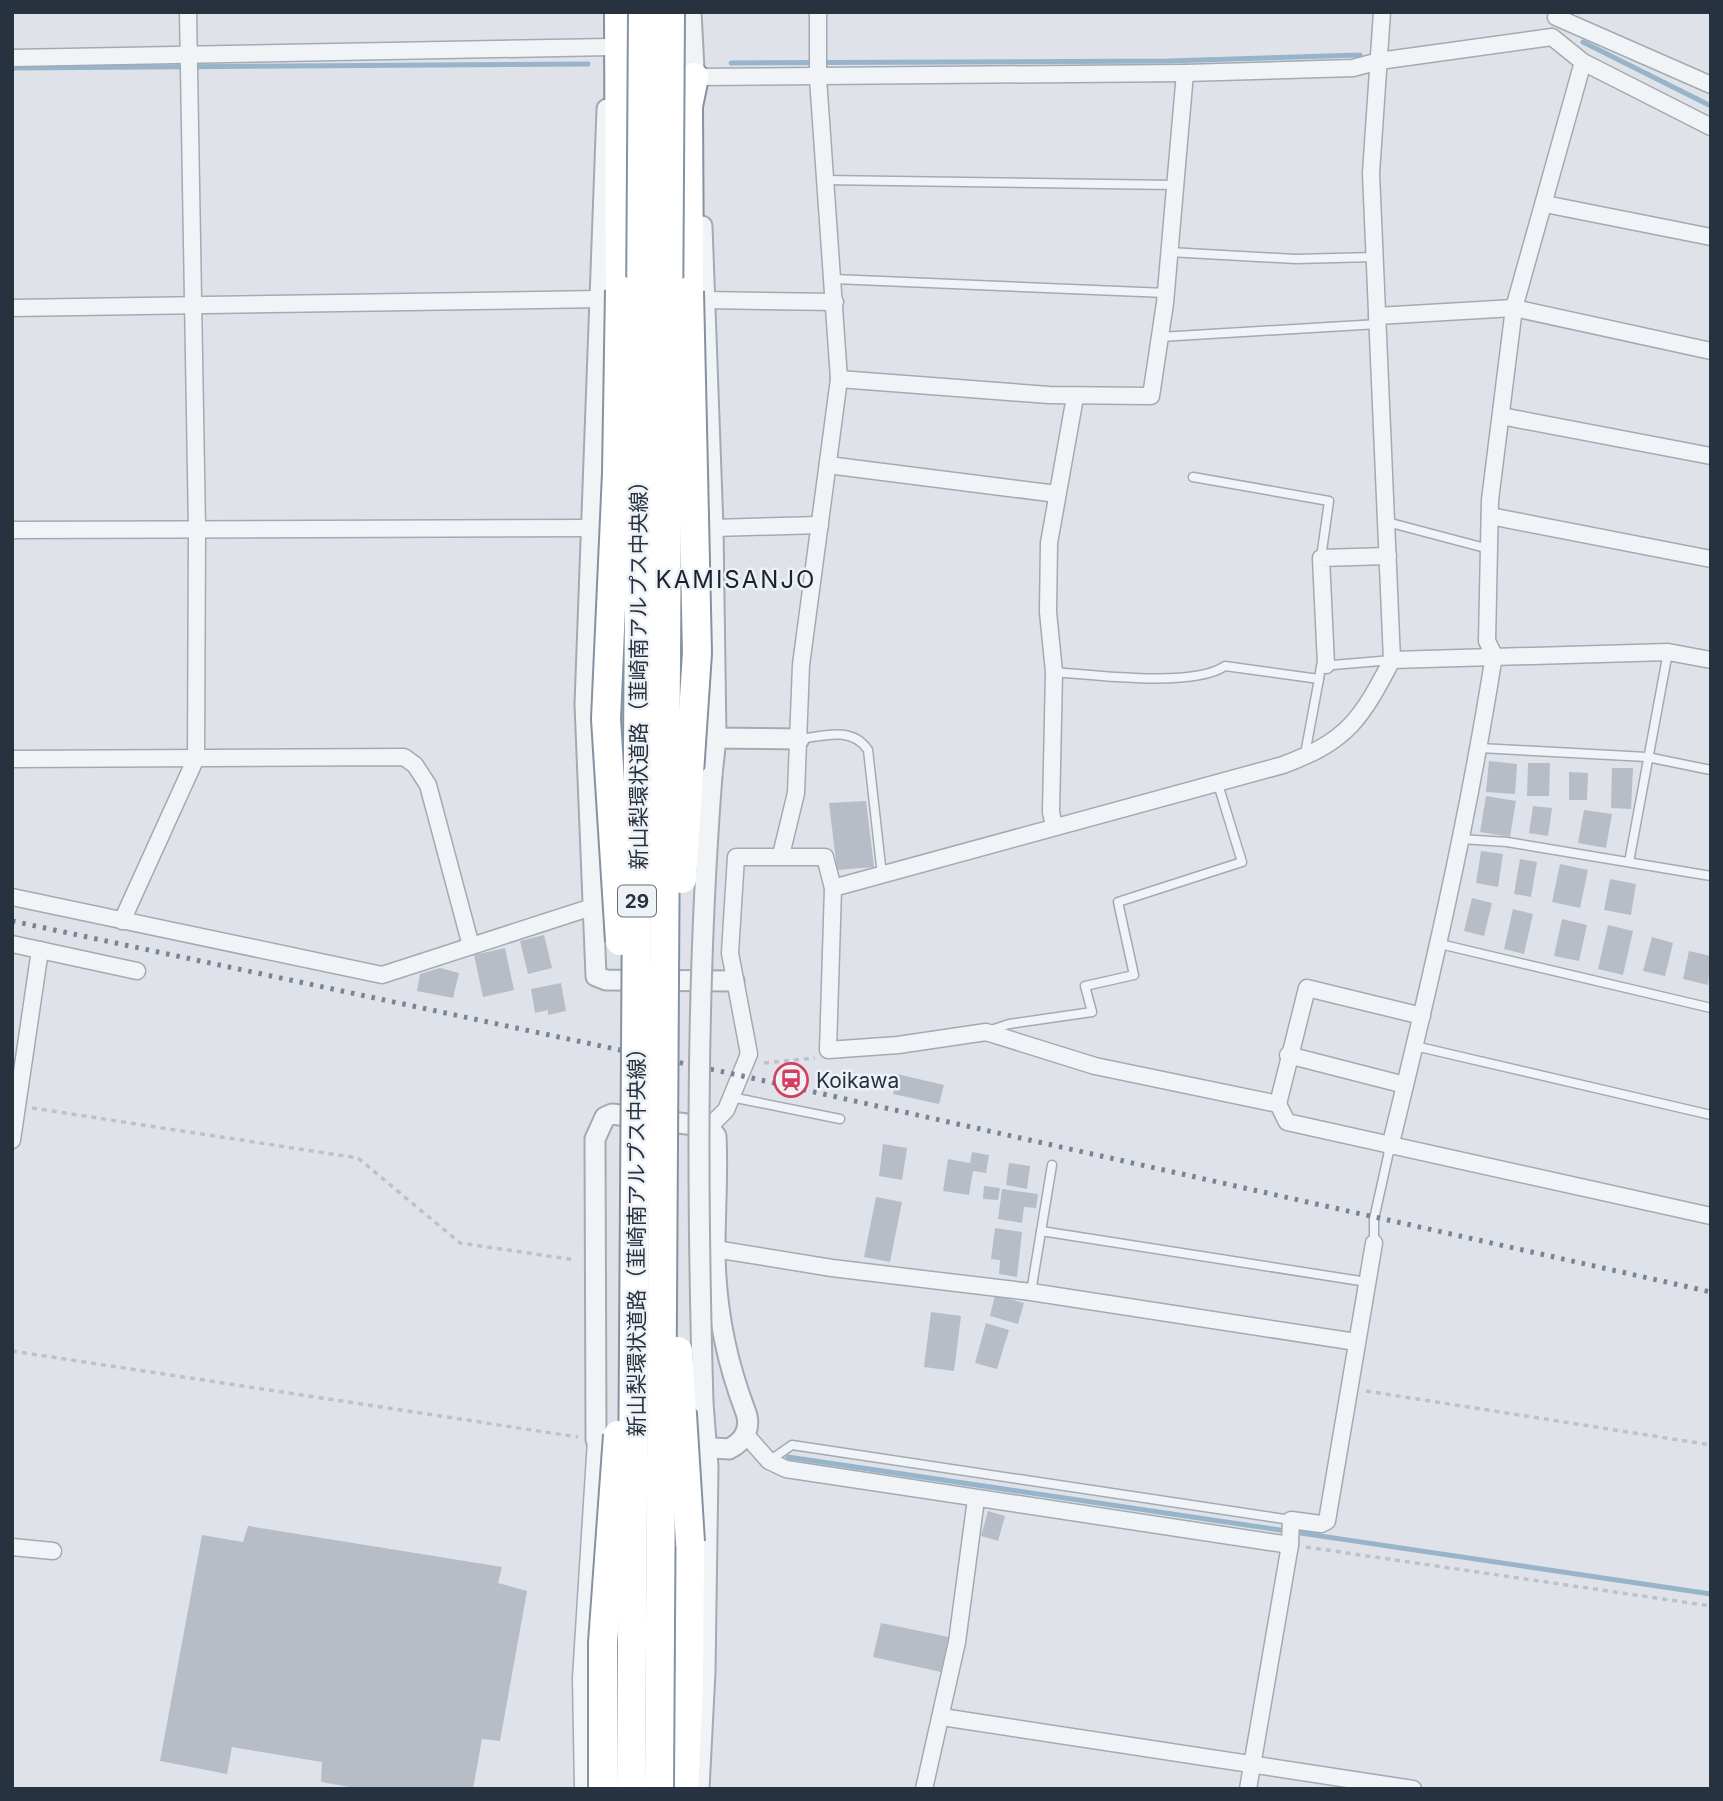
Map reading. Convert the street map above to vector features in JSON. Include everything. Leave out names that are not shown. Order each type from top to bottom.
[{"type":"highway","name":"新山梨環状道路（韮崎南アルプス中央線）","points":[[643,12],[636,791],[650,1176],[662,1281],[659,1789]]},
{"type":"highway","name":"新山梨環状道路（韮崎南アルプス中央線）","points":[[631,1789],[636,1322],[650,1176],[670,12]]},
{"type":"highway","points":[[616,33],[610,295],[617,473],[606,719],[650,1176]]},
{"type":"highway","points":[[650,1176],[697,653],[697,296],[688,106],[694,77]]},
{"type":"highway","points":[[662,1281],[677,1331],[690,1542],[690,1687],[684,1789]]},
{"type":"highway","points":[[603,1789],[604,1630],[619,1420],[636,1322]]},
{"type":"street","points":[[122,921],[196,758],[197,529],[188,12]]},
{"type":"street","points":[[12,58],[187,65],[616,33],[611,12]]},
{"type":"street","points":[[691,12],[694,77],[1185,73],[1353,68],[1379,61],[1552,37],[1583,62],[1711,127]]},
{"type":"street","points":[[781,855],[796,793],[801,665],[839,379],[834,279],[824,180],[818,75],[818,12]]},
{"type":"street","points":[[833,888],[1305,757],[1322,751],[1349,730],[1369,704],[1392,660],[1371,155],[1382,12]]},
{"type":"street","points":[[1552,37],[1557,15],[1711,85]]},
{"type":"street","points":[[1390,1147],[1440,944],[1479,748],[1494,655],[1487,641],[1490,516],[1514,308],[1583,62]]},
{"type":"street","points":[[839,379],[1075,397],[1151,396],[1166,293],[1185,73]]},
{"type":"street","points":[[1545,204],[1711,237]]},
{"type":"street","points":[[12,308],[610,295],[591,528],[585,734],[596,976],[606,980],[734,981]]},
{"type":"street","points":[[699,1789],[705,1672],[708,1467],[704,1448],[699,1260],[701,998],[703,896],[716,738],[713,528],[697,296],[835,302]]},
{"type":"street","points":[[1377,320],[1514,308],[1711,351]]},
{"type":"street","points":[[1054,826],[1051,812],[1054,672],[1048,612],[1049,543],[1075,397]]},
{"type":"street","points":[[1501,416],[1711,456]]},
{"type":"street","points":[[828,465],[1057,494]]},
{"type":"street","points":[[1490,516],[1711,559]]},
{"type":"street","points":[[713,528],[820,525]]},
{"type":"street","points":[[12,530],[591,528]]},
{"type":"street","points":[[1322,673],[1321,558],[1388,556]]},
{"type":"street","points":[[1392,660],[1668,652],[1711,660]]},
{"type":"street","points":[[585,734],[799,739]]},
{"type":"street","points":[[12,759],[404,757],[415,765],[428,785],[471,946]]},
{"type":"street","points":[[709,1127],[719,1119],[749,1054],[730,953],[736,857],[781,855],[825,858],[833,888],[828,1050],[898,1045],[986,1032],[1095,1066],[1278,1104]]},
{"type":"street","points":[[12,897],[383,975],[592,906]]},
{"type":"street","points":[[12,944],[136,971]]},
{"type":"street","points":[[12,1140],[40,950]]},
{"type":"street","points":[[1422,1016],[1307,988],[1288,1055],[1278,1104],[1287,1122],[1390,1147],[1711,1216]]},
{"type":"street","points":[[1288,1055],[1405,1085]]},
{"type":"street","points":[[583,1789],[582,1664],[596,1440],[595,1139],[605,1117],[612,1114],[709,1127],[716,1136],[715,1249],[722,1332],[731,1374],[749,1421],[746,1435],[729,1449],[596,1440]]},
{"type":"street","points":[[1248,1789],[1290,1545],[1291,1520],[1321,1524],[1327,1521],[1374,1243]]},
{"type":"street","points":[[715,1249],[832,1268],[1031,1292],[1356,1342]]},
{"type":"street","points":[[746,1435],[769,1461],[786,1469],[1290,1545]]},
{"type":"street","points":[[923,1789],[942,1717],[957,1642],[976,1499]]},
{"type":"street","points":[[12,1547],[53,1551]]},
{"type":"street","points":[[942,1717],[1413,1789]]},
{"type":"lane","points":[[824,180],[1175,185]]},
{"type":"lane","points":[[1169,252],[1296,259],[1374,257]]},
{"type":"lane","points":[[834,279],[1166,293]]},
{"type":"lane","points":[[1160,337],[1377,320]]},
{"type":"lane","points":[[1194,477],[1329,501],[1321,558]]},
{"type":"lane","points":[[1387,522],[1489,549]]},
{"type":"lane","points":[[1629,863],[1668,652]]},
{"type":"lane","points":[[1054,672],[1171,677],[1213,674],[1225,666],[1322,673],[1392,660]]},
{"type":"lane","points":[[1305,757],[1322,673]]},
{"type":"lane","points":[[799,739],[849,734],[860,738],[868,750],[882,874]]},
{"type":"lane","points":[[1479,748],[1647,757],[1711,770]]},
{"type":"lane","points":[[986,1032],[1009,1024],[1092,1012],[1085,986],[1134,975],[1118,902],[1242,862],[1217,781]]},
{"type":"lane","points":[[1461,839],[1507,842],[1711,876]]},
{"type":"lane","points":[[1440,944],[1711,1009]]},
{"type":"lane","points":[[1415,1046],[1711,1115]]},
{"type":"lane","points":[[731,1097],[840,1119]]},
{"type":"lane","points":[[1374,1243],[1374,1219],[1390,1147]]},
{"type":"lane","points":[[1031,1292],[1052,1166]]},
{"type":"lane","points":[[1041,1231],[1367,1282]]},
{"type":"lane","points":[[769,1461],[792,1445],[1291,1520]]},
{"type":"path","points":[[746,1061],[756,1064],[820,1058],[828,1050]]},
{"type":"path","points":[[17,1105],[358,1158],[460,1243],[596,1263]]},
{"type":"path","points":[[12,1351],[596,1440]]},
{"type":"path","points":[[1350,1389],[1711,1444]]},
{"type":"path","points":[[1290,1545],[1711,1606]]},
{"type":"building","points":[[1489,761],[1517,764],[1515,794],[1486,792]]},
{"type":"building","points":[[1528,763],[1550,763],[1549,796],[1527,796]]},
{"type":"building","points":[[1612,768],[1633,768],[1631,809],[1611,808]]},
{"type":"building","points":[[1569,772],[1588,773],[1587,800],[1569,800]]},
{"type":"building","points":[[1486,796],[1516,801],[1510,837],[1480,832]]},
{"type":"building","points":[[866,801],[874,867],[837,870],[829,803]]},
{"type":"building","points":[[1533,806],[1552,808],[1548,836],[1529,833]]},
{"type":"building","points":[[1584,810],[1612,814],[1606,848],[1578,843]]},
{"type":"building","points":[[1481,851],[1503,854],[1498,887],[1476,883]]},
{"type":"building","points":[[1520,859],[1537,862],[1531,897],[1514,894]]},
{"type":"building","points":[[1560,864],[1588,870],[1580,908],[1552,902]]},
{"type":"building","points":[[1610,879],[1636,884],[1631,915],[1604,910]]},
{"type":"building","points":[[1472,898],[1492,903],[1484,936],[1464,931]]},
{"type":"building","points":[[1513,909],[1533,914],[1524,954],[1504,949]]},
{"type":"building","points":[[1562,919],[1587,925],[1579,961],[1554,956]]},
{"type":"building","points":[[1608,925],[1633,931],[1623,975],[1598,969]]},
{"type":"building","points":[[544,935],[552,968],[528,974],[520,941]]},
{"type":"building","points":[[1652,937],[1673,943],[1665,976],[1643,971]]},
{"type":"building","points":[[505,948],[514,990],[483,997],[474,955]]},
{"type":"building","points":[[1689,951],[1711,956],[1708,985],[1683,979]]},
{"type":"building","points":[[440,968],[459,973],[453,998],[417,991],[420,974]]},
{"type":"building","points":[[561,983],[566,1011],[548,1015],[548,1010],[535,1013],[531,989]]},
{"type":"building","points":[[897,1074],[944,1085],[939,1104],[893,1094]]},
{"type":"building","points":[[883,1144],[907,1148],[902,1180],[879,1176]]},
{"type":"building","points":[[972,1152],[989,1155],[986,1173],[973,1171],[969,1195],[943,1191],[948,1159],[970,1163]]},
{"type":"building","points":[[1009,1163],[1030,1166],[1027,1189],[1006,1185]]},
{"type":"building","points":[[984,1186],[1000,1188],[998,1200],[983,1199]]},
{"type":"building","points":[[1002,1189],[1038,1194],[1036,1208],[1024,1207],[1022,1223],[998,1219]]},
{"type":"building","points":[[876,1197],[902,1202],[890,1262],[864,1257]]},
{"type":"building","points":[[995,1228],[1022,1232],[1017,1277],[999,1274],[1000,1260],[991,1259]]},
{"type":"building","points":[[995,1295],[1024,1303],[1018,1324],[990,1316]]},
{"type":"building","points":[[931,1312],[961,1316],[954,1371],[924,1367]]},
{"type":"building","points":[[986,1323],[1009,1330],[997,1369],[975,1363]]},
{"type":"building","points":[[988,1511],[1005,1516],[998,1541],[981,1536]]},
{"type":"building","points":[[248,1526],[502,1567],[498,1583],[527,1591],[500,1741],[482,1739],[473,1789],[361,1789],[321,1782],[322,1762],[232,1747],[227,1774],[160,1761],[202,1535],[243,1542]]},
{"type":"building","points":[[881,1623],[949,1637],[941,1672],[873,1657]]},
{"type":"waterway","points":[[1583,42],[1711,106]]},
{"type":"waterway","points":[[731,63],[1169,61],[1360,55]]},
{"type":"waterway","points":[[12,68],[588,64]]},
{"type":"waterway","points":[[788,1457],[1711,1594]]},
{"type":"railway","points":[[12,921],[738,1075],[1711,1292]]},
{"type":"place","name":"Koikawa","points":[[791,1080]]},
{"type":"district","name":"KAMISANJO","points":[[736,579]]}]
